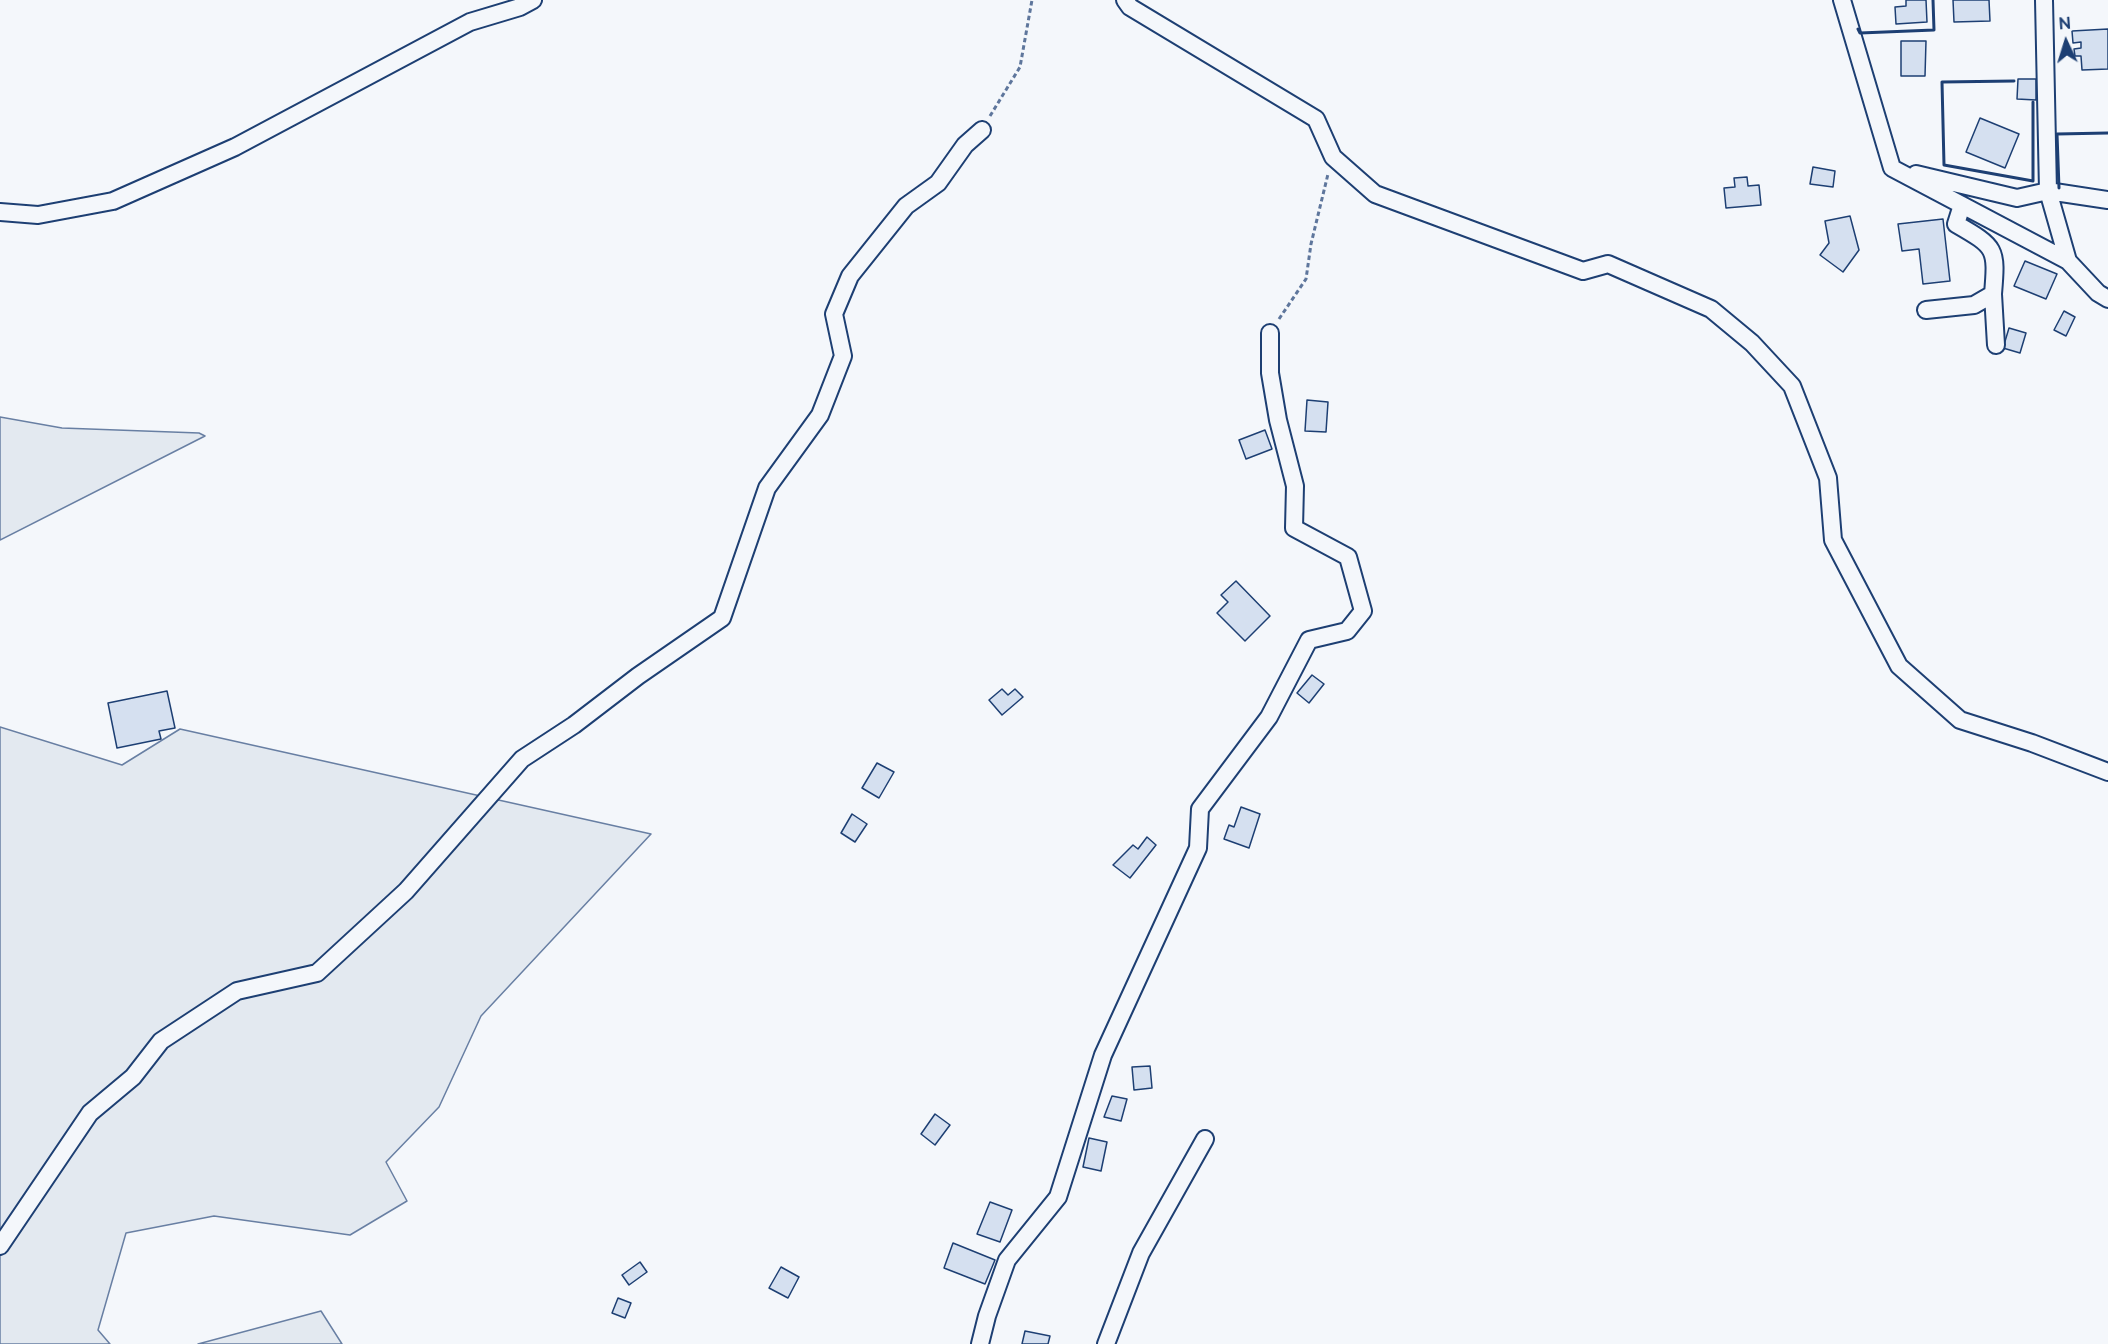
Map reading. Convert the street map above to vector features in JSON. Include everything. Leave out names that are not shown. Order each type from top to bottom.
[{"type":"street","points":[[0,212],[38,215],[113,201],[235,147],[470,22],[520,7],[533,0]]},
{"type":"street","points":[[1125,0],[1130,7],[1316,119],[1333,156],[1375,194],[1583,271],[1608,264],[1711,309],[1752,343],[1792,386],[1828,478],[1833,540],[1899,666],[1960,720],[2032,742],[2108,772]]},
{"type":"street","points":[[1842,0],[1892,168],[2068,261],[2098,293],[2108,299]]},
{"type":"street","points":[[2044,0],[2048,191],[2068,261]]},
{"type":"street","points":[[0,1245],[90,1113],[133,1077],[161,1041],[237,991],[317,973],[406,891],[522,759],[574,725],[638,675],[722,618],[767,488],[820,415],[843,356],[834,314],[850,276],[906,206],[938,183],[965,145],[982,130]]},
{"type":"street","points":[[1892,168],[2017,198],[2048,191],[2108,200]]},
{"type":"street","points":[[1962,205],[1956,224],[1985,240],[1996,260],[1993,294],[1996,345]]},
{"type":"street","points":[[1926,310],[1974,305],[1993,294]]},
{"type":"street","points":[[981,1344],[987,1316],[1007,1260],[1058,1197],[1102,1055],[1197,848],[1200,809],[1269,717],[1310,640],[1347,631],[1363,611],[1348,557],[1294,528],[1295,486],[1270,372],[1270,333]]},
{"type":"street","points":[[1106,1344],[1141,1253],[1204,1139]]},
{"type":"path","points":[[982,130],[1020,67],[1032,0]]},
{"type":"path","points":[[1270,333],[1306,279],[1311,244],[1333,156]]},
{"type":"shaded area","points":[[0,417],[62,428],[199,433],[205,436],[0,540]]},
{"type":"shaded area","points":[[0,727],[122,765],[180,729],[651,834],[481,1016],[439,1107],[386,1162],[407,1201],[350,1235],[214,1216],[126,1233],[98,1330],[110,1344],[0,1344]]},
{"type":"shaded area","points":[[321,1311],[342,1344],[198,1344]]},
{"type":"building","points":[[1906,0],[1926,0],[1927,22],[1896,24],[1895,7],[1906,6]]},
{"type":"building","points":[[1953,0],[1989,0],[1990,21],[1954,22]]},
{"type":"building","points":[[2108,29],[2108,69],[2082,70],[2081,56],[2075,56],[2074,49],[2081,48],[2081,42],[2073,43],[2072,31]]},
{"type":"building","points":[[1901,41],[1926,41],[1925,76],[1901,76]]},
{"type":"building","points":[[2018,79],[2036,79],[2036,100],[2017,99]]},
{"type":"building","points":[[1980,118],[2019,134],[2005,168],[1966,152]]},
{"type":"building","points":[[1813,167],[1835,171],[1833,187],[1810,184]]},
{"type":"building","points":[[1747,177],[1748,186],[1759,185],[1761,205],[1726,208],[1724,188],[1735,187],[1734,178]]},
{"type":"building","points":[[1850,216],[1859,250],[1843,272],[1820,255],[1829,243],[1825,221]]},
{"type":"building","points":[[1943,219],[1950,281],[1923,284],[1919,249],[1902,251],[1898,224]]},
{"type":"building","points":[[2025,261],[2057,274],[2046,299],[2014,286]]},
{"type":"building","points":[[2064,311],[2075,317],[2066,336],[2054,330]]},
{"type":"building","points":[[2009,328],[2026,333],[2020,353],[2003,348]]},
{"type":"building","points":[[1307,400],[1328,402],[1326,432],[1305,431]]},
{"type":"building","points":[[1265,430],[1272,449],[1246,459],[1239,440]]},
{"type":"building","points":[[1236,581],[1270,616],[1245,641],[1217,613],[1228,602],[1221,595]]},
{"type":"building","points":[[1312,675],[1324,684],[1309,703],[1297,693]]},
{"type":"building","points":[[1002,689],[1008,695],[1015,689],[1023,697],[1002,715],[989,700]]},
{"type":"building","points":[[167,691],[175,728],[159,731],[161,739],[117,748],[108,703]]},
{"type":"building","points":[[877,763],[894,772],[879,798],[862,788]]},
{"type":"building","points":[[1241,807],[1260,814],[1249,848],[1224,839],[1229,825],[1234,827]]},
{"type":"building","points":[[852,814],[867,824],[855,842],[841,833]]},
{"type":"building","points":[[1147,837],[1156,845],[1130,878],[1113,865],[1133,845],[1138,849]]},
{"type":"building","points":[[1150,1066],[1152,1088],[1134,1090],[1132,1067]]},
{"type":"building","points":[[1112,1096],[1127,1099],[1121,1121],[1104,1117]]},
{"type":"building","points":[[935,1114],[950,1125],[935,1145],[921,1134]]},
{"type":"building","points":[[1089,1138],[1107,1142],[1101,1171],[1083,1167]]},
{"type":"building","points":[[990,1202],[1012,1210],[1000,1242],[977,1234]]},
{"type":"building","points":[[953,1243],[995,1260],[985,1284],[944,1268]]},
{"type":"building","points":[[640,1262],[647,1272],[629,1285],[622,1275]]},
{"type":"building","points":[[781,1267],[799,1277],[788,1298],[769,1288]]},
{"type":"building","points":[[618,1298],[631,1303],[625,1318],[612,1313]]},
{"type":"building","points":[[1025,1331],[1050,1336],[1048,1344],[1022,1344]]},
{"type":"wall","points":[[1858,29],[1860,33],[1934,30],[1933,0]]},
{"type":"wall","points":[[2014,81],[1942,82],[1944,165],[2033,181],[2033,102]]},
{"type":"wall","points":[[2059,188],[2057,134],[2108,133]]}]
